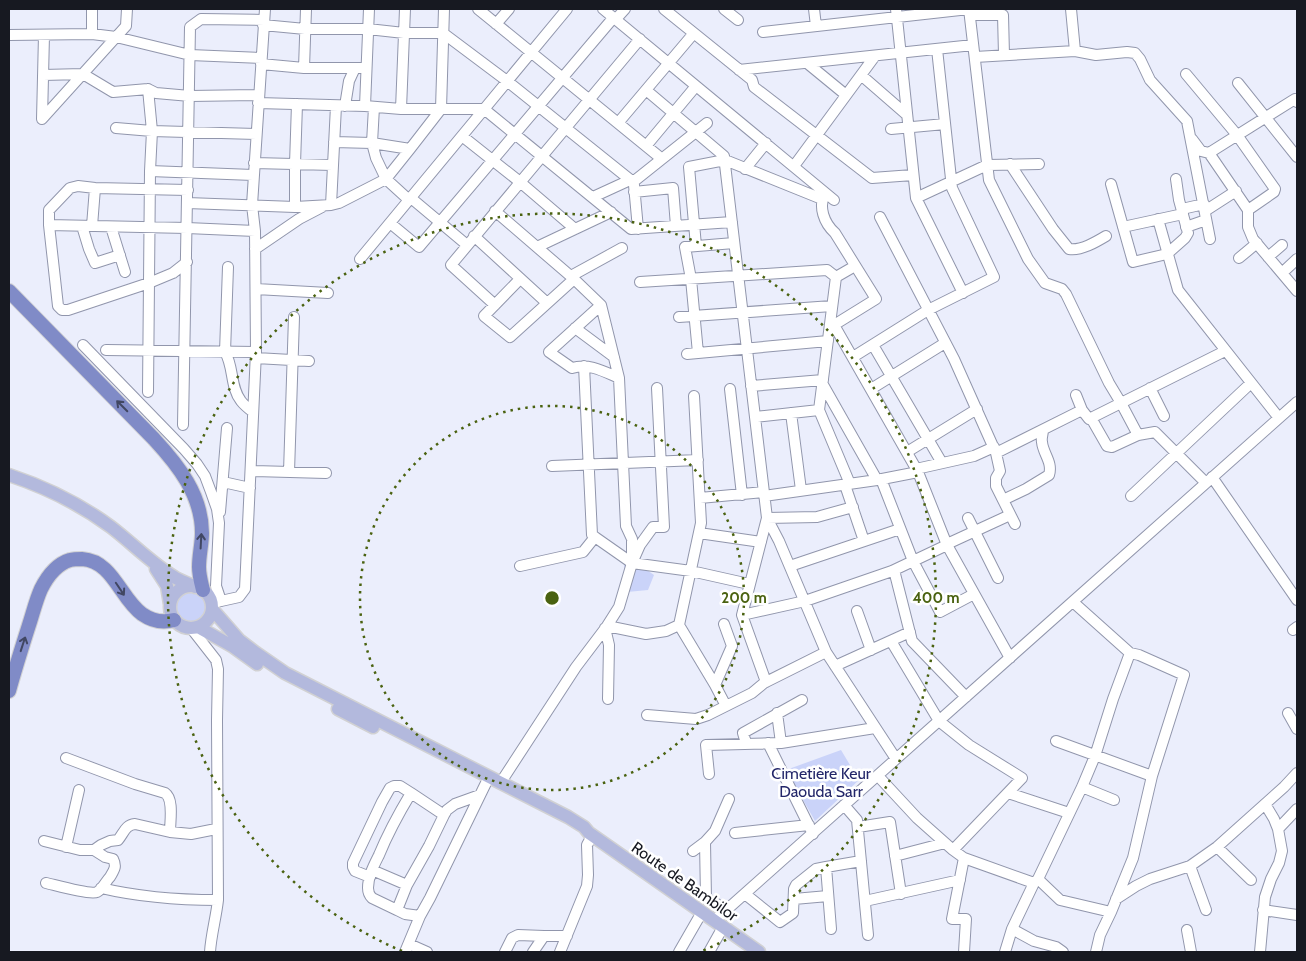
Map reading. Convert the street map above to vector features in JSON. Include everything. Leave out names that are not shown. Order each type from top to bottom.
[{"type":"highway","points":[[9,292],[154,439],[185,478],[196,502],[201,522],[199,588]]},
{"type":"highway","points":[[9,691],[41,589],[52,572],[65,562],[74,559],[86,560],[100,565],[112,576],[126,598],[142,614],[157,621],[174,620]]},
{"type":"main road","points":[[9,475],[30,482],[92,514],[175,578],[199,588],[210,598],[239,640],[284,673],[568,817],[584,827],[590,834]]},
{"type":"main road","points":[[148,559],[167,586],[171,614],[179,624],[195,628],[232,646],[280,680],[581,832],[590,834]]},
{"type":"main road","points":[[170,604],[178,591],[188,586],[199,588]]},
{"type":"main road","points":[[195,628],[207,621],[215,605]]},
{"type":"main road","name":"Route de Bambilor","points":[[590,834],[759,952]]},
{"type":"street","points":[[92,9],[92,34]]},
{"type":"street","points":[[44,35],[42,119],[126,26],[127,9]]},
{"type":"street","points":[[227,428],[219,523],[215,605],[239,597],[245,589],[256,355],[253,175],[265,9]]},
{"type":"street","points":[[304,68],[306,9]]},
{"type":"street","points":[[369,9],[366,68],[372,143],[376,158],[386,179],[467,245]]},
{"type":"street","points":[[401,109],[405,9]]},
{"type":"street","points":[[188,203],[329,205],[339,203],[386,179],[440,108],[444,9]]},
{"type":"street","points":[[478,9],[662,159]]},
{"type":"street","points":[[496,24],[509,9]]},
{"type":"street","points":[[360,259],[567,9]]},
{"type":"street","points":[[603,9],[794,166],[824,196]]},
{"type":"street","points":[[390,223],[419,247],[538,106],[625,9]]},
{"type":"street","points":[[664,9],[752,80],[754,87],[872,178],[913,175]]},
{"type":"street","points":[[724,9],[738,20]]},
{"type":"street","points":[[814,9],[816,26]]},
{"type":"street","points":[[1071,9],[1076,51]]},
{"type":"street","points":[[763,32],[816,26],[896,13],[969,11],[1004,15],[1004,55]]},
{"type":"street","points":[[969,11],[989,180],[1028,260],[1045,283],[1062,289],[1066,294],[1109,383],[1138,435]]},
{"type":"street","points":[[896,13],[916,198],[963,292]]},
{"type":"street","points":[[183,425],[190,27],[201,20],[264,23],[305,29],[368,29],[404,33],[443,33],[566,128],[632,184],[673,188],[676,226]]},
{"type":"street","points":[[618,123],[694,33]]},
{"type":"street","points":[[9,35],[92,34],[116,37],[190,55],[261,61],[304,68],[366,68]]},
{"type":"street","points":[[494,305],[451,265],[640,39]]},
{"type":"street","points":[[739,70],[973,46]]},
{"type":"street","points":[[853,357],[928,310],[994,277],[952,188],[937,49]]},
{"type":"street","points":[[975,57],[1076,51],[1096,55],[1127,52],[1135,54],[1140,59],[1150,80],[1188,121],[1210,239]]},
{"type":"street","points":[[794,166],[875,56]]},
{"type":"street","points":[[807,63],[846,95]]},
{"type":"street","points":[[329,205],[334,142],[341,106],[355,68]]},
{"type":"street","points":[[43,75],[83,74],[112,92],[148,88],[156,93],[258,99],[297,104],[401,109],[484,109],[631,229],[732,222]]},
{"type":"street","points":[[1186,74],[1236,136],[1275,189],[1274,192],[1248,210]]},
{"type":"street","points":[[861,75],[907,115]]},
{"type":"street","points":[[1238,83],[1297,157]]},
{"type":"street","points":[[646,146],[696,86]]},
{"type":"street","points":[[148,88],[152,131],[148,392]]},
{"type":"street","points":[[646,90],[724,156],[767,518],[779,541],[826,652],[896,759]]},
{"type":"street","points":[[1209,153],[1295,99],[1297,102]]},
{"type":"street","points":[[295,206],[297,104]]},
{"type":"street","points":[[592,197],[632,184],[707,123]]},
{"type":"street","points":[[891,129],[945,124]]},
{"type":"street","points":[[116,128],[256,134]]},
{"type":"street","points":[[462,136],[575,229]]},
{"type":"street","points":[[1190,136],[1201,151],[1209,153],[1248,210],[1248,227],[1253,239],[1297,291]]},
{"type":"street","points":[[334,142],[372,143],[410,149]]},
{"type":"street","points":[[745,169],[766,143]]},
{"type":"street","points":[[696,246],[689,168],[725,160],[745,169],[834,200]]},
{"type":"street","points":[[254,163],[333,165]]},
{"type":"street","points":[[1010,164],[1069,249],[1074,250],[1106,236]]},
{"type":"street","points":[[916,198],[987,165],[1038,164]]},
{"type":"street","points":[[150,171],[253,175]]},
{"type":"street","points":[[1111,184],[1133,262],[1167,254],[1186,238],[1188,233],[1176,179]]},
{"type":"street","points":[[632,184],[638,229]]},
{"type":"street","points":[[186,262],[173,273],[149,283],[68,310],[62,310],[58,306],[48,225],[49,210],[70,188],[78,186],[188,190]]},
{"type":"street","points":[[95,188],[87,226],[88,249],[95,263],[120,256]]},
{"type":"street","points":[[1186,227],[1236,191]]},
{"type":"street","points":[[824,196],[822,206],[826,224],[835,233],[876,299],[832,324]]},
{"type":"street","points":[[255,249],[299,219],[329,205]]},
{"type":"street","points":[[496,211],[573,277],[601,305],[619,378],[626,526],[632,539],[632,563]]},
{"type":"street","points":[[537,247],[611,212]]},
{"type":"street","points":[[1123,227],[1182,212],[1205,212]]},
{"type":"street","points":[[742,615],[805,601],[894,570],[975,531],[1013,519],[996,486],[996,478],[1000,471],[995,450],[977,409],[880,217]]},
{"type":"street","points":[[1158,219],[1178,290],[1279,418]]},
{"type":"street","points":[[48,225],[255,231]]},
{"type":"street","points":[[112,227],[124,272]]},
{"type":"street","points":[[474,236],[547,303]]},
{"type":"street","points":[[1239,258],[1257,243]]},
{"type":"street","points":[[698,353],[691,279],[685,247],[734,244]]},
{"type":"street","points":[[1268,257],[1282,245]]},
{"type":"street","points":[[520,279],[484,316],[510,337],[573,277],[622,248]]},
{"type":"street","points":[[1282,273],[1297,259]]},
{"type":"street","points":[[836,277],[855,266]]},
{"type":"street","points":[[228,267],[225,352],[229,359],[234,388],[241,402],[253,412]]},
{"type":"street","points":[[640,282],[827,270],[836,277]]},
{"type":"street","points":[[836,277],[832,306],[832,324],[819,410],[847,484],[864,541]]},
{"type":"street","points":[[256,289],[328,293]]},
{"type":"street","points":[[601,305],[549,352],[572,368],[584,366],[597,368],[619,378]]},
{"type":"street","points":[[679,317],[832,306]]},
{"type":"street","points":[[289,472],[294,317]]},
{"type":"street","points":[[832,324],[853,357],[917,470],[947,544],[1010,658]]},
{"type":"street","points":[[575,328],[614,357]]},
{"type":"street","points":[[688,354],[828,341]]},
{"type":"street","points":[[871,389],[945,343]]},
{"type":"street","points":[[873,344],[942,463]]},
{"type":"street","points":[[83,346],[197,464],[212,492],[219,523]]},
{"type":"street","points":[[106,350],[225,352],[309,361]]},
{"type":"street","points":[[1091,418],[1225,351]]},
{"type":"street","points":[[584,366],[592,535],[632,563],[691,571],[749,584]]},
{"type":"street","points":[[751,386],[822,382]]},
{"type":"street","points":[[822,382],[879,480],[912,561],[940,612],[974,594]]},
{"type":"street","points":[[1131,496],[1251,383]]},
{"type":"street","points":[[500,782],[576,667],[619,607],[632,563],[640,545],[653,527],[664,527],[657,388]]},
{"type":"street","points":[[1150,388],[1164,416]]},
{"type":"street","points":[[730,389],[742,495]]},
{"type":"street","points":[[1076,395],[1082,410],[1089,419],[1091,418],[1107,446],[1112,447],[1138,435],[1155,432],[1209,480],[1297,600]]},
{"type":"street","points":[[694,396],[701,523],[679,625],[726,706]]},
{"type":"street","points":[[709,952],[718,924],[727,910],[811,829],[844,805],[878,776],[1279,418],[1295,407]]},
{"type":"street","points":[[907,452],[977,409]]},
{"type":"street","points":[[755,417],[819,410]]},
{"type":"street","points":[[700,498],[764,494],[879,480],[995,450],[1043,430],[1082,410]]},
{"type":"street","points":[[791,413],[801,490]]},
{"type":"street","points":[[1003,500],[1049,475],[1051,470],[1042,444],[1043,430]]},
{"type":"street","points":[[552,466],[698,460]]},
{"type":"street","points":[[251,471],[326,473]]},
{"type":"street","points":[[223,482],[250,488]]},
{"type":"street","points":[[767,518],[817,517],[853,507]]},
{"type":"street","points":[[766,682],[742,615],[767,518]]},
{"type":"street","points":[[968,518],[998,578]]},
{"type":"street","points":[[790,566],[900,529]]},
{"type":"street","points":[[699,533],[761,542]]},
{"type":"street","points":[[520,566],[584,552],[595,537]]},
{"type":"street","points":[[894,570],[912,641],[966,697]]},
{"type":"street","points":[[1073,602],[1130,653],[1184,675],[1152,776],[1132,858],[1111,912],[1100,934],[1096,952]]},
{"type":"street","points":[[857,611],[871,650]]},
{"type":"street","points":[[715,685],[732,646],[724,624]]},
{"type":"street","points":[[606,627],[646,634],[666,631],[679,625]]},
{"type":"street","points":[[606,627],[609,645],[608,699]]},
{"type":"street","points":[[195,628],[216,660],[218,669],[216,829],[218,900],[210,942],[210,952]]},
{"type":"street","points":[[835,666],[910,632]]},
{"type":"street","points":[[890,641],[939,721],[969,745],[1022,778],[953,850]]},
{"type":"street","points":[[647,715],[696,718],[708,715],[752,693],[766,682],[826,652]]},
{"type":"street","points":[[1005,952],[1012,930],[1082,787],[1095,756],[1130,653]]},
{"type":"street","points":[[746,743],[742,733],[802,700]]},
{"type":"street","points":[[777,713],[781,743]]},
{"type":"street","points":[[1288,713],[1297,729]]},
{"type":"street","points":[[709,774],[706,745],[781,743],[876,728]]},
{"type":"street","points":[[1056,741],[1152,776]]},
{"type":"street","points":[[768,743],[811,829]]},
{"type":"street","points":[[66,758],[169,795],[171,802],[170,832]]},
{"type":"street","points":[[1116,899],[1150,879],[1190,866],[1217,848],[1297,773]]},
{"type":"street","points":[[878,776],[918,818],[964,858],[1036,881],[1060,900],[1111,912]]},
{"type":"street","points":[[427,952],[407,948],[420,916],[486,783]]},
{"type":"street","points":[[407,885],[355,871],[353,867],[382,802],[390,788],[400,786],[444,815]]},
{"type":"street","points":[[1082,787],[1114,800]]},
{"type":"street","points":[[66,847],[79,790]]},
{"type":"street","points":[[411,793],[379,853],[368,888],[369,895],[372,898],[405,914],[420,916]]},
{"type":"street","points":[[1008,793],[1069,813]]},
{"type":"street","points":[[397,910],[407,885],[447,810],[455,804],[480,795]]},
{"type":"street","points":[[693,851],[715,831],[729,800]]},
{"type":"street","points":[[1260,952],[1265,897],[1282,850],[1278,829],[1265,804]]},
{"type":"street","points":[[844,805],[857,820],[868,935]]},
{"type":"street","points":[[1278,829],[1297,809]]},
{"type":"street","points":[[858,827],[890,822],[901,894]]},
{"type":"street","points":[[94,850],[110,841],[118,840],[126,828],[135,824],[170,832],[191,834],[216,829]]},
{"type":"street","points":[[735,833],[811,829]]},
{"type":"street","points":[[560,952],[587,886],[587,845],[590,834]]},
{"type":"street","points":[[44,842],[80,850],[94,850],[105,857],[113,859],[116,864],[115,869],[96,892],[46,883]]},
{"type":"street","points":[[704,842],[706,898],[727,910]]},
{"type":"street","points":[[895,856],[945,843]]},
{"type":"street","points":[[363,845],[379,853]]},
{"type":"street","points":[[1217,848],[1250,880]]},
{"type":"street","points":[[964,858],[952,919],[966,919],[964,952]]},
{"type":"street","points":[[745,894],[780,922],[793,913],[793,892],[796,885],[816,870],[861,861]]},
{"type":"street","points":[[1190,866],[1206,910]]},
{"type":"street","points":[[826,867],[831,929]]},
{"type":"street","points":[[864,901],[960,880]]},
{"type":"street","points":[[101,888],[126,894],[193,900],[218,900]]},
{"type":"street","points":[[794,899],[828,896]]},
{"type":"street","points":[[1264,910],[1297,915]]},
{"type":"street","points":[[679,952],[702,912]]},
{"type":"street","points":[[1012,930],[1034,941],[1056,947],[1063,952]]},
{"type":"street","points":[[1187,930],[1191,952]]},
{"type":"street","points":[[505,952],[512,938],[518,935],[567,936]]},
{"type":"street","points":[[533,952],[544,936]]},
{"type":"green space","points":[[639,555],[641,566],[654,575],[648,590],[627,592],[624,564],[631,556]]},
{"type":"green space","points":[[190,589],[203,594],[208,607],[203,620],[190,625],[177,620],[172,607],[177,594]]},
{"type":"green space","name":"Cimetière Keur Daouda Sarr","points":[[841,750],[859,780],[815,821],[786,770]]}]
